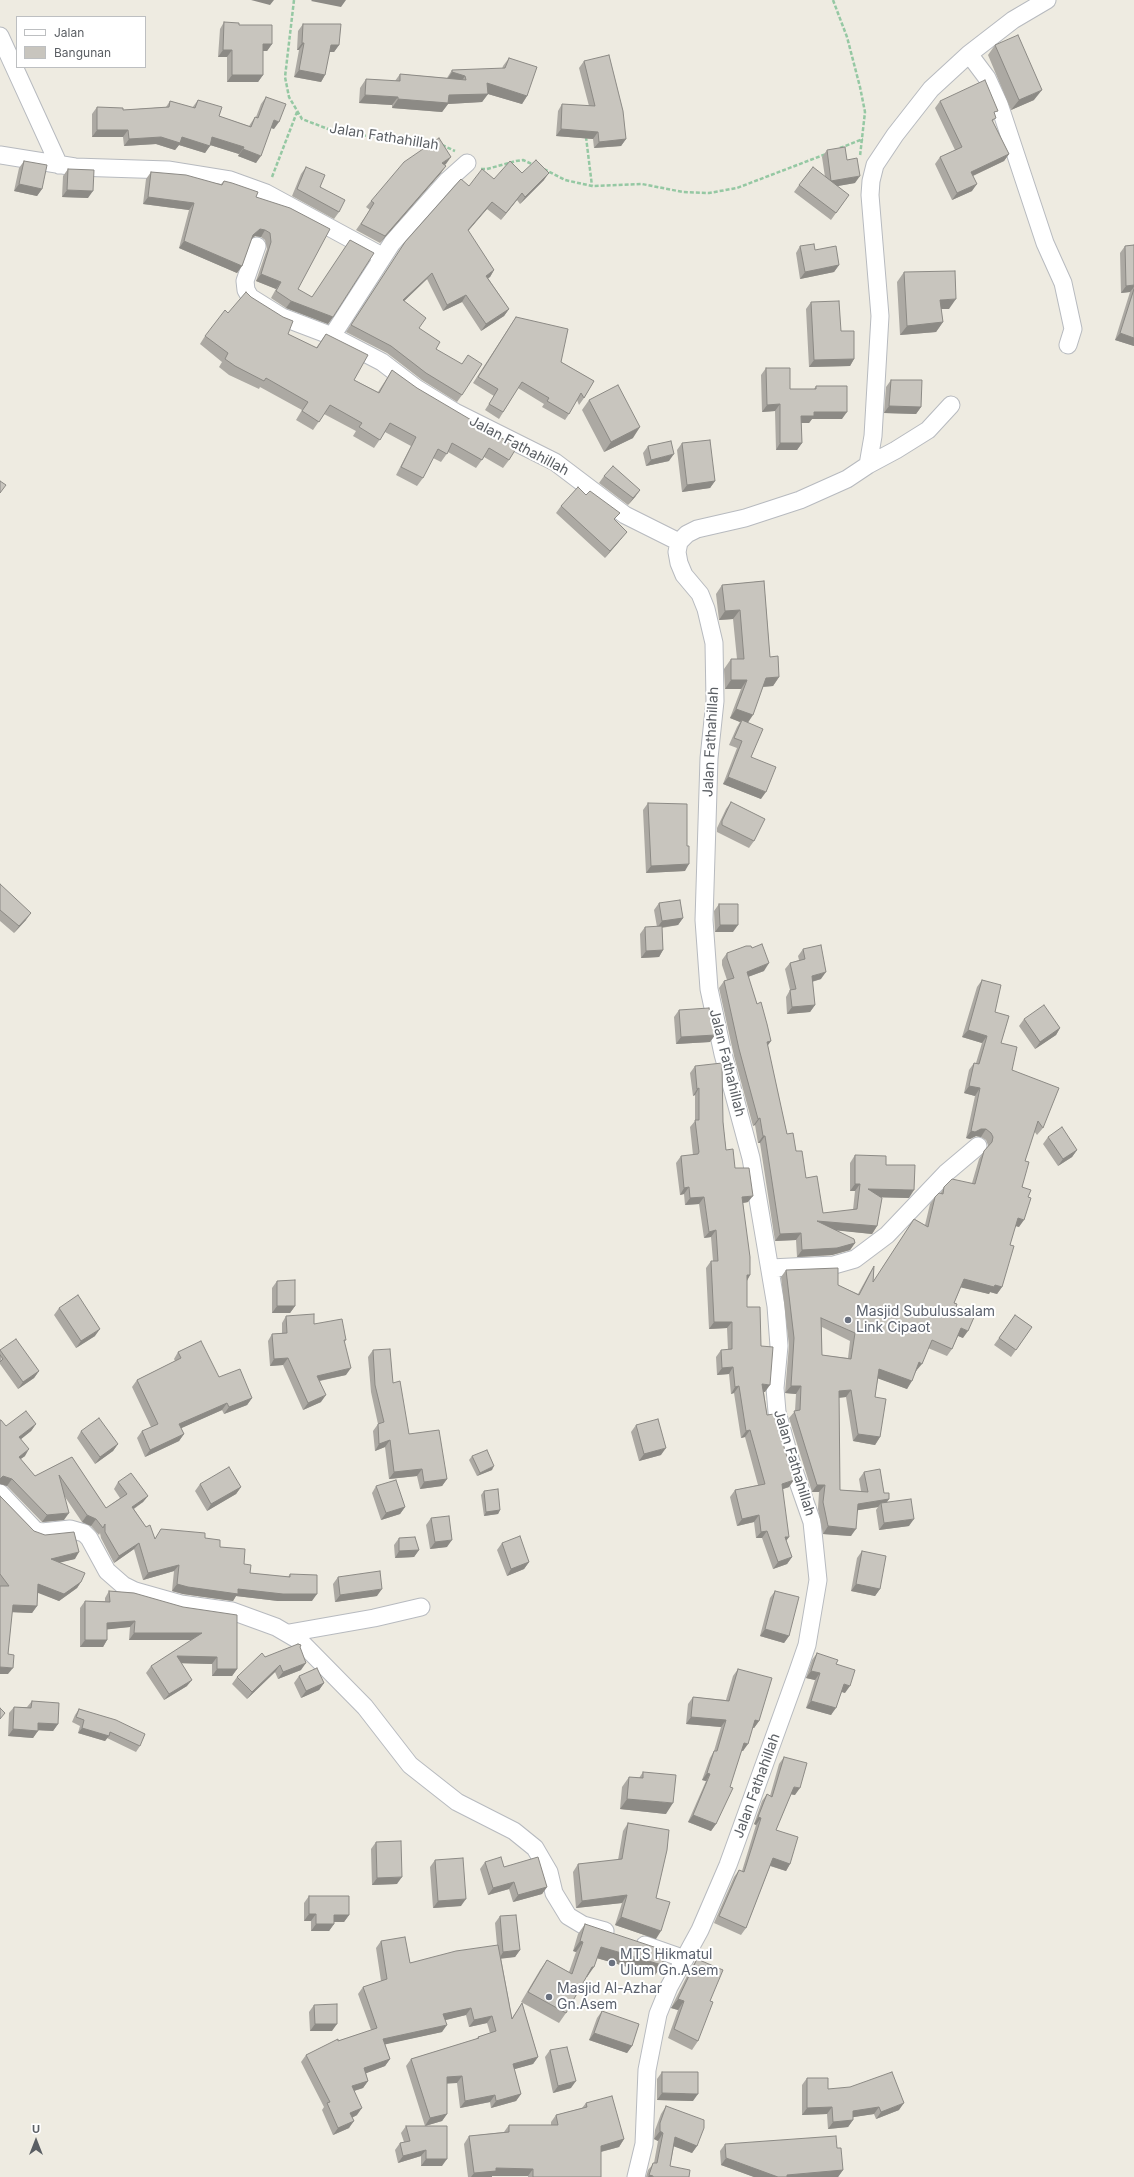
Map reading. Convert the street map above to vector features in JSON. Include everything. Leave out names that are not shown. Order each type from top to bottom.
[{"type":"street","points":[[868,465],[873,436],[880,316],[870,195],[871,181],[875,165],[894,135],[931,90],[969,54],[1013,20],[1047,0]]},
{"type":"street","points":[[0,36],[59,165]]},
{"type":"street","points":[[969,54],[987,78],[996,97],[1045,243],[1063,283],[1073,329],[1068,345]]},
{"type":"street","points":[[0,155],[59,165],[168,170],[230,180],[266,192],[382,256]]},
{"type":"street","points":[[332,336],[382,256],[406,225],[448,180],[467,163]]},
{"type":"street","name":"Jalan Fathahillah","points":[[257,246],[244,281],[246,290],[250,297],[282,317],[332,336],[382,362],[416,388],[455,412],[555,462],[625,515],[650,529],[679,542],[677,552],[679,563],[684,574],[700,594],[706,609],[714,644],[715,700],[709,758],[704,920],[709,989],[723,1054],[751,1158],[778,1325],[779,1346],[775,1388],[777,1412],[790,1459],[812,1522],[818,1580],[807,1645],[789,1700],[728,1865],[700,1930],[668,1987],[658,2014],[647,2070],[644,2144],[636,2177]]},
{"type":"street","points":[[679,542],[687,534],[697,529],[745,518],[800,500],[846,479],[928,430],[950,405]]},
{"type":"street","points":[[770,1268],[834,1265],[855,1260],[887,1235],[946,1172],[978,1146]]},
{"type":"street","points":[[0,1493],[36,1531],[42,1532],[70,1529],[84,1533],[89,1538],[107,1571],[123,1585],[135,1591],[181,1604],[232,1611],[262,1621],[289,1633],[300,1642],[365,1707],[410,1765],[457,1802],[514,1831],[535,1848],[549,1872],[554,1893],[568,1916],[583,1925],[685,1959]]},
{"type":"street","points":[[289,1633],[374,1618],[421,1607]]},
{"type":"path","points":[[266,192],[297,112],[290,97],[285,68],[294,0]]},
{"type":"path","points":[[833,0],[846,37],[860,87],[865,112],[863,139],[859,159]]},
{"type":"path","name":"Jalan Fathahillah","points":[[297,112],[302,119],[336,132],[454,149],[467,163]]},
{"type":"path","points":[[586,137],[592,186]]},
{"type":"path","points":[[542,168],[564,180],[592,186],[642,184],[684,192],[725,192],[863,139]]},
{"type":"path","points":[[467,163],[474,168],[487,169],[524,160],[536,165]]},
{"type":"building","points":[[224,22],[239,23],[239,25],[272,25],[272,44],[263,44],[263,75],[232,75],[232,50],[223,50]]},
{"type":"building","points":[[303,24],[341,24],[339,45],[331,45],[325,75],[299,70],[304,43],[302,43]]},
{"type":"building","points":[[1018,35],[1042,90],[1019,100],[995,45]]},
{"type":"building","points":[[609,55],[623,111],[626,139],[599,142],[598,132],[561,129],[562,104],[595,106],[584,61]]},
{"type":"building","points":[[509,58],[537,67],[527,96],[487,83],[488,94],[449,95],[448,103],[365,95],[366,79],[400,81],[400,74],[466,80],[465,76],[452,72],[452,70],[505,68]]},
{"type":"building","points":[[985,80],[998,111],[994,112],[996,118],[992,120],[1009,154],[971,172],[977,184],[957,193],[940,157],[962,147],[940,101]]},
{"type":"building","points":[[266,97],[286,104],[279,122],[274,120],[261,156],[243,149],[244,147],[212,137],[210,146],[182,137],[180,143],[161,137],[129,139],[128,130],[97,130],[97,107],[123,108],[123,110],[169,107],[170,101],[195,108],[198,100],[222,107],[219,116],[251,127],[255,117],[258,118]]},
{"type":"building","points":[[439,138],[451,157],[442,163],[446,166],[385,236],[361,224],[374,203],[371,201],[404,162]]},
{"type":"building","points":[[845,147],[847,160],[857,158],[860,176],[831,181],[827,150]]},
{"type":"building","points":[[536,160],[549,173],[525,197],[522,193],[506,213],[492,202],[468,230],[494,270],[486,276],[509,309],[486,324],[466,295],[447,305],[432,273],[403,300],[426,318],[419,328],[440,342],[436,349],[462,364],[468,355],[482,364],[462,395],[426,373],[391,346],[351,325],[405,242],[461,179],[469,186],[482,169],[494,179],[510,161],[522,173]]},
{"type":"building","points":[[24,161],[47,165],[42,189],[19,184]]},
{"type":"building","points":[[306,167],[325,175],[320,187],[345,200],[339,212],[297,189]]},
{"type":"building","points":[[813,167],[849,195],[836,213],[799,185]]},
{"type":"building","points":[[68,169],[94,170],[93,191],[67,190]]},
{"type":"building","points":[[151,172],[186,175],[222,185],[224,181],[232,183],[258,192],[256,197],[290,208],[330,229],[298,289],[312,297],[350,240],[374,253],[333,317],[291,301],[276,291],[281,282],[261,274],[271,242],[270,233],[265,230],[260,229],[253,235],[242,266],[184,241],[194,203],[148,197]]},
{"type":"building","points":[[814,244],[815,250],[836,246],[839,265],[805,272],[800,246]]},
{"type":"building","points":[[1134,245],[1134,285],[1126,286],[1125,246]]},
{"type":"building","points":[[955,271],[956,299],[940,300],[943,322],[907,326],[904,272]]},
{"type":"building","points":[[1134,289],[1134,338],[1120,333]]},
{"type":"building","points":[[246,292],[251,297],[283,317],[293,321],[288,334],[317,348],[326,334],[368,355],[354,380],[379,393],[392,370],[417,388],[517,447],[509,460],[489,448],[482,460],[452,443],[447,454],[438,449],[423,478],[401,467],[416,437],[390,423],[380,440],[359,427],[362,423],[330,405],[319,422],[302,411],[308,402],[266,378],[264,381],[235,366],[225,359],[228,353],[205,336],[225,310],[228,313]]},
{"type":"building","points":[[839,301],[841,331],[854,331],[854,359],[814,360],[811,302]]},
{"type":"building","points":[[516,317],[568,329],[561,362],[594,381],[584,398],[581,393],[569,414],[547,401],[549,398],[522,382],[503,412],[489,404],[498,389],[478,377]]},
{"type":"building","points":[[766,368],[790,368],[790,389],[816,389],[816,386],[847,386],[847,412],[814,412],[814,416],[801,416],[802,443],[780,443],[780,404],[767,405]]},
{"type":"building","points":[[891,380],[922,380],[921,407],[889,406]]},
{"type":"building","points":[[618,385],[640,427],[611,442],[589,400]]},
{"type":"building","points":[[710,440],[715,481],[687,485],[682,443]]},
{"type":"building","points":[[671,441],[674,454],[651,460],[648,446]]},
{"type":"building","points":[[613,466],[640,490],[633,498],[604,476]]},
{"type":"building","points":[[0,481],[6,485],[0,493]]},
{"type":"building","points":[[578,487],[586,495],[590,491],[620,513],[614,519],[627,532],[610,551],[561,506]]},
{"type":"building","points":[[764,581],[770,657],[778,656],[779,677],[766,678],[753,715],[736,709],[747,680],[731,680],[731,659],[744,659],[740,610],[725,611],[722,585]]},
{"type":"building","points":[[742,720],[763,729],[751,757],[776,767],[766,792],[728,777],[742,741],[734,738]]},
{"type":"building","points":[[731,802],[765,819],[754,841],[722,825],[722,821]]},
{"type":"building","points":[[648,803],[687,804],[687,846],[689,846],[689,864],[651,866]]},
{"type":"building","points":[[0,884],[31,913],[19,926],[0,910]]},
{"type":"building","points":[[680,900],[683,918],[662,921],[659,903]]},
{"type":"building","points":[[719,904],[738,904],[738,925],[720,925]]},
{"type":"building","points":[[662,926],[663,950],[646,951],[645,927]]},
{"type":"building","points":[[762,944],[769,963],[747,972],[757,1004],[761,1002],[767,1024],[771,1041],[767,1042],[787,1134],[793,1133],[796,1151],[802,1151],[806,1178],[817,1176],[823,1213],[857,1209],[860,1184],[855,1184],[855,1155],[886,1156],[886,1165],[915,1165],[914,1190],[868,1189],[882,1198],[877,1226],[817,1221],[854,1239],[855,1243],[837,1248],[802,1250],[801,1233],[780,1234],[765,1136],[763,1136],[760,1118],[758,1119],[739,1049],[724,981],[734,978],[727,958],[727,953],[746,946],[751,946],[752,948]]},
{"type":"building","points":[[821,945],[826,972],[812,976],[815,1005],[792,1007],[790,990],[796,989],[790,963],[805,959],[803,949]]},
{"type":"building","points":[[982,980],[1001,985],[995,1012],[1009,1016],[1001,1043],[1017,1047],[1012,1070],[1059,1088],[1043,1128],[1038,1121],[1025,1161],[1029,1162],[1022,1187],[1031,1190],[1028,1197],[1031,1198],[1024,1220],[1018,1218],[1010,1245],[1014,1246],[1002,1287],[995,1285],[994,1287],[964,1279],[954,1303],[957,1304],[956,1307],[975,1315],[968,1331],[961,1328],[952,1349],[932,1340],[922,1364],[919,1362],[912,1381],[879,1369],[875,1397],[886,1399],[880,1437],[858,1434],[851,1390],[839,1391],[840,1490],[868,1492],[864,1472],[880,1469],[884,1493],[889,1493],[889,1499],[858,1504],[856,1529],[828,1526],[823,1502],[825,1485],[817,1485],[794,1411],[800,1410],[801,1386],[791,1386],[794,1338],[786,1270],[838,1268],[838,1285],[859,1295],[874,1266],[873,1282],[914,1219],[928,1227],[935,1197],[939,1193],[943,1194],[944,1187],[952,1179],[975,1184],[984,1151],[992,1142],[993,1137],[986,1129],[981,1129],[975,1132],[971,1131],[980,1088],[969,1086],[974,1063],[979,1064],[987,1036],[968,1030]],"holes":[[[821,1318],[855,1333],[851,1359],[822,1355]]]},
{"type":"building","points":[[1044,1005],[1060,1028],[1040,1042],[1024,1019]]},
{"type":"building","points":[[709,1008],[715,1035],[681,1037],[679,1010]]},
{"type":"building","points":[[722,1063],[723,1122],[726,1150],[733,1149],[735,1168],[749,1168],[753,1196],[742,1197],[750,1257],[750,1275],[747,1275],[747,1307],[760,1307],[761,1346],[773,1347],[770,1385],[762,1384],[767,1415],[774,1414],[794,1480],[782,1484],[789,1537],[785,1537],[792,1557],[778,1562],[767,1531],[761,1532],[759,1515],[742,1519],[735,1490],[765,1484],[750,1430],[746,1431],[739,1386],[735,1387],[733,1367],[722,1368],[721,1350],[732,1349],[732,1322],[714,1322],[711,1261],[718,1261],[716,1230],[709,1232],[704,1197],[690,1198],[689,1187],[684,1188],[681,1156],[698,1154],[699,1152],[695,1120],[699,1120],[699,1088],[697,1089],[695,1066]]},
{"type":"building","points":[[1062,1127],[1077,1150],[1063,1159],[1048,1137]]},
{"type":"building","points":[[295,1280],[295,1306],[277,1306],[277,1281]]},
{"type":"building","points":[[78,1295],[100,1329],[81,1341],[59,1308]]},
{"type":"building","points":[[314,1314],[314,1324],[342,1319],[346,1340],[344,1340],[351,1368],[317,1376],[326,1395],[308,1403],[288,1358],[274,1359],[272,1334],[287,1333],[286,1316]]},
{"type":"building","points":[[1015,1315],[1032,1327],[1016,1350],[999,1338]]},
{"type":"building","points":[[16,1339],[39,1371],[23,1382],[0,1350]]},
{"type":"building","points":[[201,1341],[219,1377],[240,1369],[252,1398],[229,1407],[227,1403],[179,1424],[184,1434],[150,1450],[142,1431],[158,1424],[137,1380],[181,1358],[178,1352]]},
{"type":"building","points":[[390,1349],[393,1383],[400,1381],[409,1434],[439,1430],[447,1479],[424,1482],[422,1469],[394,1472],[390,1440],[379,1444],[378,1424],[384,1422],[375,1385],[373,1350]]},
{"type":"building","points":[[0,1355],[3,1359],[0,1362]]},
{"type":"building","points":[[26,1411],[36,1424],[19,1437],[29,1449],[19,1457],[35,1476],[72,1457],[106,1508],[127,1494],[118,1482],[131,1473],[148,1496],[132,1507],[146,1527],[150,1525],[155,1539],[161,1529],[205,1533],[205,1538],[220,1540],[220,1547],[245,1549],[244,1564],[251,1565],[250,1573],[290,1577],[290,1574],[317,1575],[317,1594],[283,1594],[238,1589],[238,1594],[188,1587],[177,1584],[179,1565],[148,1573],[139,1543],[119,1556],[105,1532],[105,1524],[103,1528],[96,1519],[87,1515],[59,1475],[69,1513],[47,1515],[12,1479],[3,1476],[0,1479],[0,1420],[6,1426]]},
{"type":"building","points":[[99,1418],[118,1444],[100,1457],[81,1431]]},
{"type":"building","points":[[658,1419],[666,1448],[644,1454],[636,1425]]},
{"type":"building","points":[[487,1450],[494,1466],[480,1473],[472,1456]]},
{"type":"building","points":[[229,1467],[241,1487],[211,1504],[200,1484]]},
{"type":"building","points":[[396,1480],[405,1507],[386,1513],[376,1486]]},
{"type":"building","points":[[498,1489],[500,1510],[486,1512],[484,1491]]},
{"type":"building","points":[[0,1496],[34,1531],[45,1535],[74,1532],[79,1552],[51,1559],[85,1573],[81,1582],[64,1594],[38,1584],[37,1606],[13,1605],[8,1654],[14,1655],[13,1668],[0,1667],[0,1586],[9,1586],[0,1574]]},
{"type":"building","points":[[911,1499],[914,1519],[884,1523],[881,1503]]},
{"type":"building","points":[[449,1516],[452,1540],[435,1542],[431,1518]]},
{"type":"building","points":[[520,1536],[529,1562],[511,1569],[502,1543]]},
{"type":"building","points":[[415,1537],[419,1550],[399,1551],[399,1538]]},
{"type":"building","points":[[862,1551],[886,1556],[880,1589],[856,1584]]},
{"type":"building","points":[[380,1571],[382,1589],[340,1595],[338,1577]]},
{"type":"building","points":[[109,1591],[134,1593],[183,1607],[237,1615],[237,1669],[217,1669],[217,1657],[177,1656],[192,1680],[169,1694],[151,1666],[202,1633],[134,1633],[135,1621],[107,1623],[107,1640],[85,1640],[85,1601],[110,1602]]},
{"type":"building","points":[[775,1591],[799,1597],[789,1636],[765,1629]]},
{"type":"building","points":[[298,1644],[301,1645],[300,1647],[306,1663],[283,1672],[280,1665],[252,1692],[237,1677],[262,1653],[265,1657]]},
{"type":"building","points":[[817,1653],[838,1660],[836,1664],[855,1670],[850,1686],[844,1684],[836,1708],[811,1701],[820,1673],[811,1671]]},
{"type":"building","points":[[317,1668],[324,1683],[306,1691],[299,1676]]},
{"type":"building","points":[[738,1669],[772,1678],[759,1721],[755,1720],[748,1744],[744,1743],[730,1787],[733,1788],[716,1824],[693,1815],[710,1774],[707,1773],[714,1751],[717,1751],[726,1720],[691,1717],[693,1697],[729,1701]]},
{"type":"building","points":[[32,1701],[59,1703],[58,1724],[38,1723],[38,1731],[13,1729],[14,1707],[31,1708]]},
{"type":"building","points":[[0,1708],[5,1713],[0,1719]]},
{"type":"building","points":[[79,1709],[116,1720],[145,1734],[140,1746],[110,1732],[109,1736],[82,1728],[84,1720],[76,1717]]},
{"type":"building","points":[[784,1757],[807,1763],[800,1788],[794,1787],[776,1830],[798,1837],[790,1864],[773,1858],[746,1928],[719,1916],[739,1870],[744,1872],[761,1818],[758,1817],[767,1794],[772,1797]]},
{"type":"building","points":[[643,1772],[676,1775],[673,1803],[627,1799],[629,1777],[643,1778]]},
{"type":"building","points":[[628,1823],[669,1830],[667,1850],[656,1898],[670,1902],[661,1931],[621,1917],[627,1895],[582,1901],[578,1864],[622,1859]]},
{"type":"building","points":[[401,1841],[402,1877],[377,1878],[376,1842]]},
{"type":"building","points":[[501,1857],[504,1867],[538,1857],[547,1887],[518,1895],[514,1882],[493,1888],[485,1862]]},
{"type":"building","points":[[463,1858],[466,1899],[438,1901],[435,1860]]},
{"type":"building","points":[[309,1896],[349,1896],[349,1915],[334,1915],[334,1924],[316,1924],[316,1914],[309,1914]]},
{"type":"building","points":[[516,1915],[520,1950],[503,1952],[500,1916]]},
{"type":"building","points":[[585,1924],[666,1951],[662,1965],[601,1947],[594,1967],[592,1967],[566,2013],[528,1992],[547,1960],[572,1974],[583,1942],[580,1941]]},
{"type":"building","points":[[405,1937],[410,1963],[456,1951],[498,1945],[512,2019],[522,2003],[538,2057],[513,2064],[521,2094],[496,2101],[495,2095],[465,2101],[462,2076],[447,2077],[447,2114],[430,2118],[411,2059],[479,2038],[478,2037],[496,2031],[492,2016],[474,2020],[471,2008],[443,2014],[447,2025],[383,2039],[390,2059],[364,2068],[368,2081],[352,2086],[362,2108],[350,2113],[354,2121],[338,2128],[327,2103],[330,2102],[306,2055],[338,2039],[338,2041],[377,2028],[363,1987],[387,1979],[381,1941]]},
{"type":"building","points":[[697,1959],[723,1970],[710,2001],[713,2002],[698,2041],[674,2029],[684,2001],[678,1999]]},
{"type":"building","points":[[337,2004],[337,2024],[315,2024],[314,2005]]},
{"type":"building","points":[[602,2011],[639,2024],[632,2046],[594,2033]]},
{"type":"building","points":[[567,2047],[576,2081],[558,2086],[550,2050]]},
{"type":"building","points":[[662,2072],[698,2072],[698,2094],[662,2093]]},
{"type":"building","points":[[892,2072],[904,2103],[881,2112],[879,2107],[853,2111],[853,2120],[833,2122],[832,2107],[807,2108],[807,2078],[828,2078],[828,2089],[850,2087]]},
{"type":"building","points":[[612,2096],[624,2139],[601,2146],[601,2177],[533,2177],[533,2169],[496,2168],[496,2171],[474,2173],[469,2136],[509,2132],[509,2125],[558,2125],[556,2115],[587,2107],[586,2103]]},
{"type":"building","points":[[666,2106],[704,2120],[704,2128],[697,2146],[675,2137],[670,2166],[690,2170],[689,2177],[653,2177],[649,2175],[653,2163],[657,2163],[663,2133],[660,2131],[660,2123]]},
{"type":"building","points":[[406,2126],[447,2126],[447,2159],[426,2159],[426,2150],[403,2156],[400,2143],[410,2141]]},
{"type":"building","points":[[836,2136],[837,2148],[841,2148],[843,2170],[778,2177],[726,2158],[725,2144]]},
{"type":"place","name":"Masjid Subulussalam Link Cipaot","points":[[848,1320]]},
{"type":"place","name":"MTS Hikmatul Ulum Gn.Asem","points":[[612,1963]]},
{"type":"place","name":"Masjid Al-Azhar Gn.Asem","points":[[549,1997]]}]
